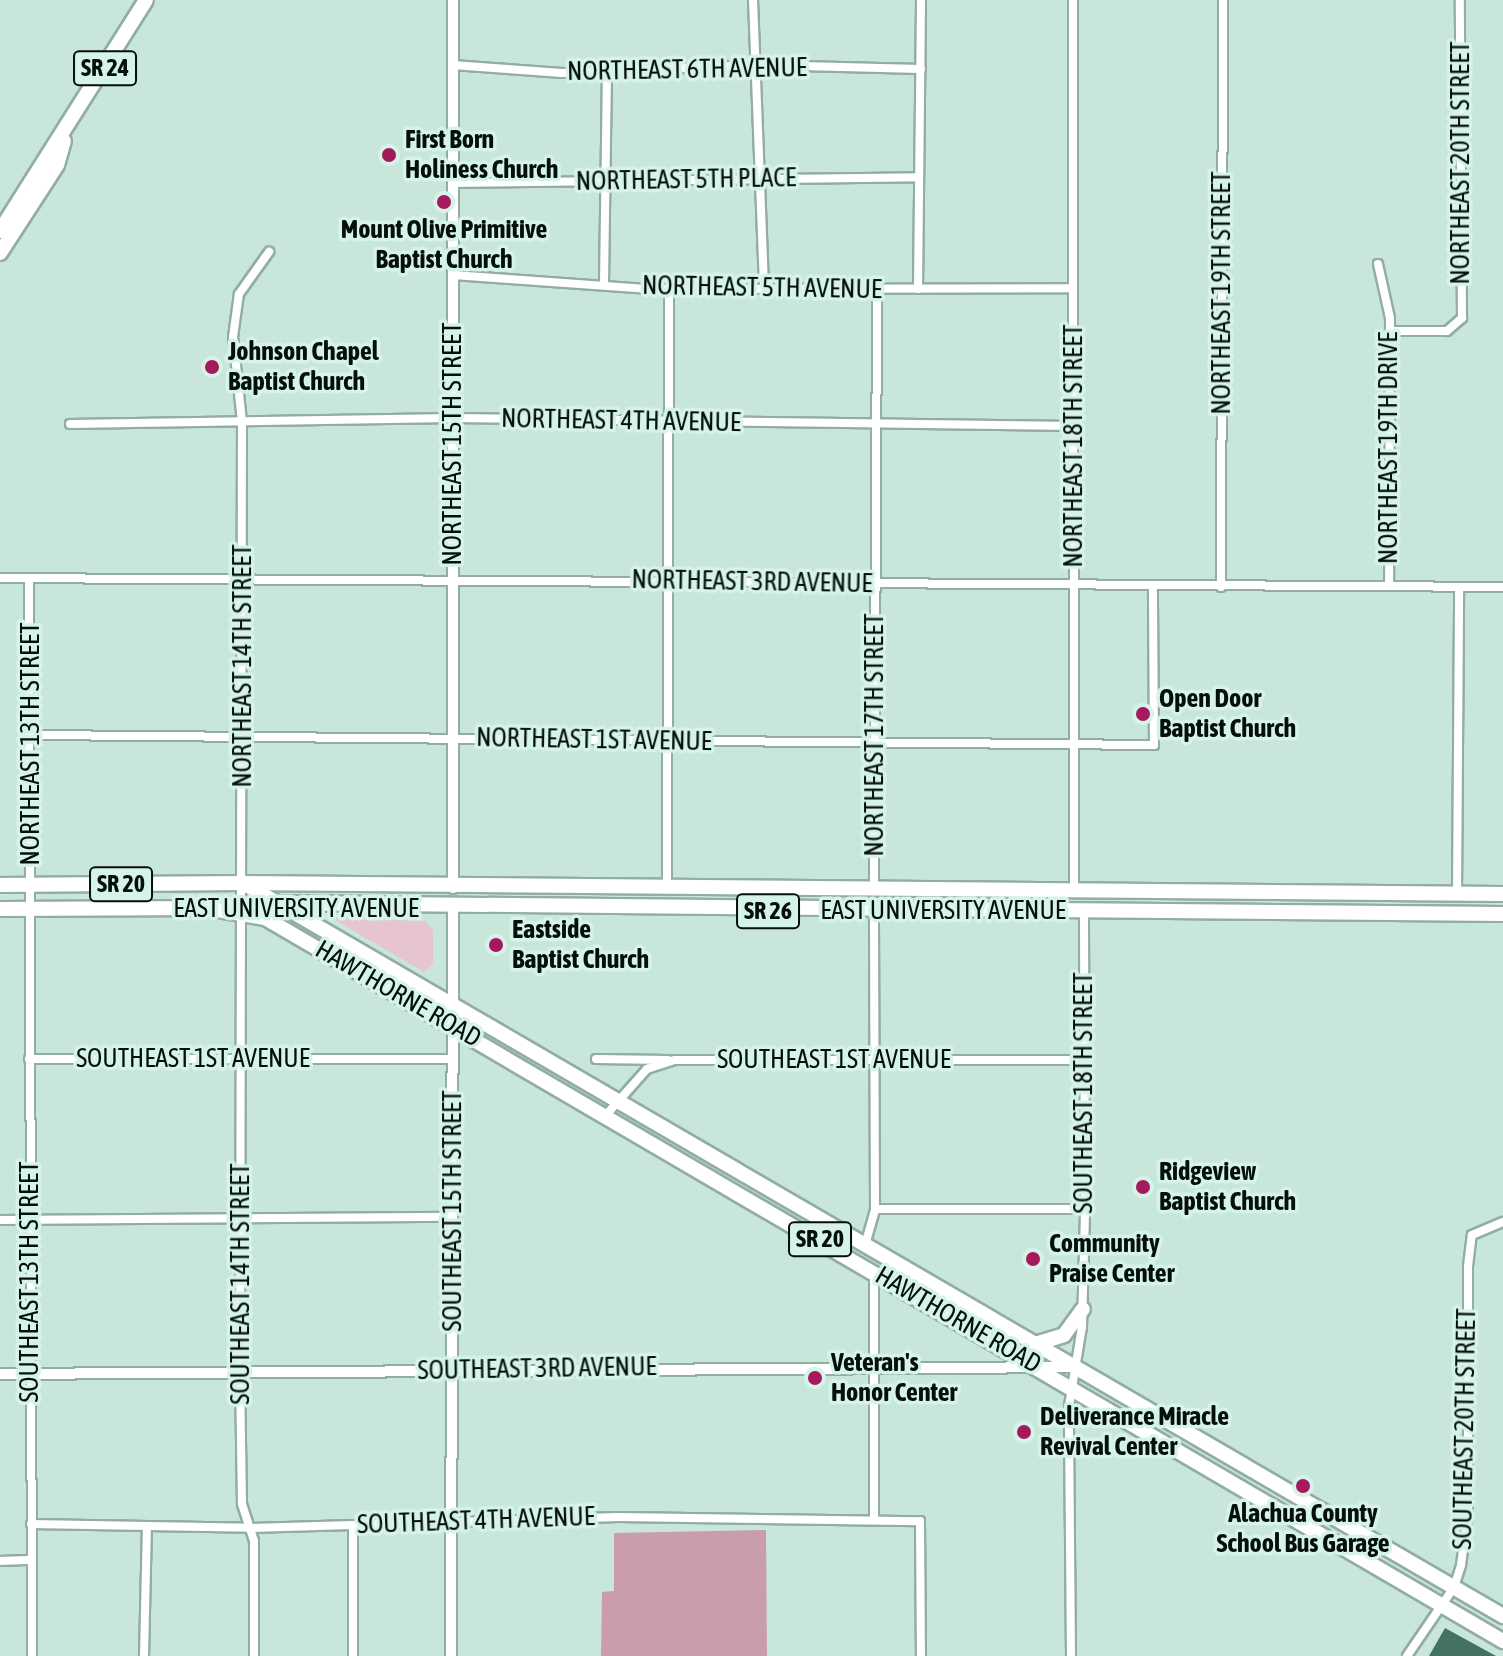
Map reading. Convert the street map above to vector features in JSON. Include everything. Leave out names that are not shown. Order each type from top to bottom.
[{"type":"main road","name":"SR 24","points":[[0,231],[43,159],[65,137],[146,0]]},
{"type":"main road","name":"SR 24","points":[[0,253],[57,165],[65,137]]},
{"type":"main road","name":"EAST UNIVERSITY AVENUE","points":[[0,885],[243,883],[874,892],[1503,894]]},
{"type":"main road","name":"HAWTHORNE ROAD","points":[[243,883],[1503,1616]]},
{"type":"main road","points":[[453,888],[453,910]]},
{"type":"main road","points":[[667,889],[667,910]]},
{"type":"main road","points":[[874,892],[874,911]]},
{"type":"main road","points":[[1074,893],[1084,912]]},
{"type":"main road","points":[[1284,894],[1285,913]]},
{"type":"main road","points":[[1457,894],[1458,914]]},
{"type":"main road","name":"EAST UNIVERSITY AVENUE","points":[[0,909],[242,910],[277,903],[453,910],[1503,914]]},
{"type":"main road","name":"HAWTHORNE ROAD","points":[[242,910],[453,1025],[1503,1641]]},
{"type":"main road","points":[[1034,1344],[1064,1335],[1083,1309]]},
{"type":"street","name":"NORTHEAST 15TH STREET","points":[[453,0],[453,888]]},
{"type":"street","points":[[753,0],[760,65],[764,289]]},
{"type":"street","points":[[918,289],[921,0]]},
{"type":"street","name":"NORTHEAST 18TH STREET","points":[[1073,0],[1074,893]]},
{"type":"street","name":"NORTHEAST 19TH STREET","points":[[1221,587],[1223,0]]},
{"type":"street","name":"NORTHEAST 20TH STREET","points":[[1390,331],[1458,326],[1460,0]]},
{"type":"street","name":"NORTHEAST 6TH AVENUE","points":[[453,65],[514,73],[760,65],[921,69]]},
{"type":"street","points":[[604,284],[607,72]]},
{"type":"street","name":"NORTHEAST 5TH PLACE","points":[[453,183],[919,177]]},
{"type":"street","points":[[242,422],[233,337],[239,294],[269,252]]},
{"type":"street","name":"NORTHEAST 19TH DRIVE","points":[[1378,264],[1390,331],[1389,585]]},
{"type":"street","name":"NORTHEAST 5TH AVENUE","points":[[453,275],[669,289],[1073,288]]},
{"type":"street","points":[[667,889],[669,289]]},
{"type":"street","name":"NORTHEAST 17TH STREET","points":[[874,892],[877,290]]},
{"type":"street","name":"NORTHEAST 4TH AVENUE","points":[[70,424],[453,418],[1075,426]]},
{"type":"street","name":"NORTHEAST 14TH STREET","points":[[242,422],[242,910]]},
{"type":"street","name":"NORTHEAST 3RD AVENUE","points":[[0,578],[666,581],[1075,587],[1503,587]]},
{"type":"street","name":"NORTHEAST 13TH STREET","points":[[29,579],[34,735],[31,909]]},
{"type":"street","name":"NORTHEAST 1ST AVENUE","points":[[34,735],[243,734],[1154,745],[1153,587]]},
{"type":"street","points":[[1457,894],[1459,587]]},
{"type":"street","name":"SOUTHEAST 13TH STREET","points":[[31,909],[29,1220],[32,1656]]},
{"type":"street","name":"SOUTHEAST 14TH STREET","points":[[242,910],[242,1504],[251,1528],[254,1656]]},
{"type":"street","name":"SOUTHEAST 15TH STREET","points":[[451,1656],[453,910]]},
{"type":"street","points":[[865,1245],[875,1209],[874,911]]},
{"type":"street","name":"SOUTHEAST 18TH STREET","points":[[1071,1656],[1071,1385],[1083,1309],[1085,1209],[1084,912]]},
{"type":"street","name":"SOUTHEAST 1ST AVENUE","points":[[29,1059],[453,1059]]},
{"type":"street","points":[[596,1059],[675,1060]]},
{"type":"street","name":"SOUTHEAST 1ST AVENUE","points":[[606,1115],[615,1099],[647,1069],[675,1060],[1084,1060]]},
{"type":"street","points":[[875,1209],[1085,1209]]},
{"type":"street","points":[[0,1220],[240,1216],[453,1217]]},
{"type":"street","name":"SOUTHEAST 20TH STREET","points":[[1407,1656],[1454,1587],[1468,1514],[1473,1234],[1503,1222]]},
{"type":"street","points":[[874,1271],[874,1520]]},
{"type":"street","name":"SOUTHEAST 3RD AVENUE","points":[[0,1374],[874,1365],[1033,1364],[1075,1367]]},
{"type":"street","name":"SOUTHEAST 4TH AVENUE","points":[[31,1524],[251,1528],[452,1521],[920,1521],[921,1656]]},
{"type":"street","points":[[353,1525],[353,1656]]},
{"type":"street","points":[[144,1656],[147,1527]]},
{"type":"street","points":[[0,1561],[31,1560]]},
{"type":"shaded area","points":[[330,917],[425,921],[433,930],[433,964],[424,972]]},
{"type":"shaded area","points":[[766,1530],[767,1656],[601,1656],[602,1592],[614,1591],[614,1533]]},
{"type":"building","points":[[1445,1628],[1496,1656],[1429,1656]]},
{"type":"place","name":"First Born Holiness Church","points":[[389,155]]},
{"type":"place","name":"Mount Olive Primitive Baptist Church","points":[[444,202]]},
{"type":"place","name":"Johnson Chapel Baptist Church","points":[[212,367]]},
{"type":"place","name":"Open Door Baptist Church","points":[[1143,714]]},
{"type":"place","name":"Eastside Baptist Church","points":[[496,945]]},
{"type":"place","name":"Ridgeview Baptist Church","points":[[1143,1187]]},
{"type":"place","name":"Community Praise Center","points":[[1033,1259]]},
{"type":"place","name":"Veteran's Honor Center","points":[[815,1378]]},
{"type":"place","name":"Deliverance Miracle Revival Center","points":[[1024,1432]]},
{"type":"place","name":"Alachua County School Bus Garage","points":[[1303,1486]]}]
